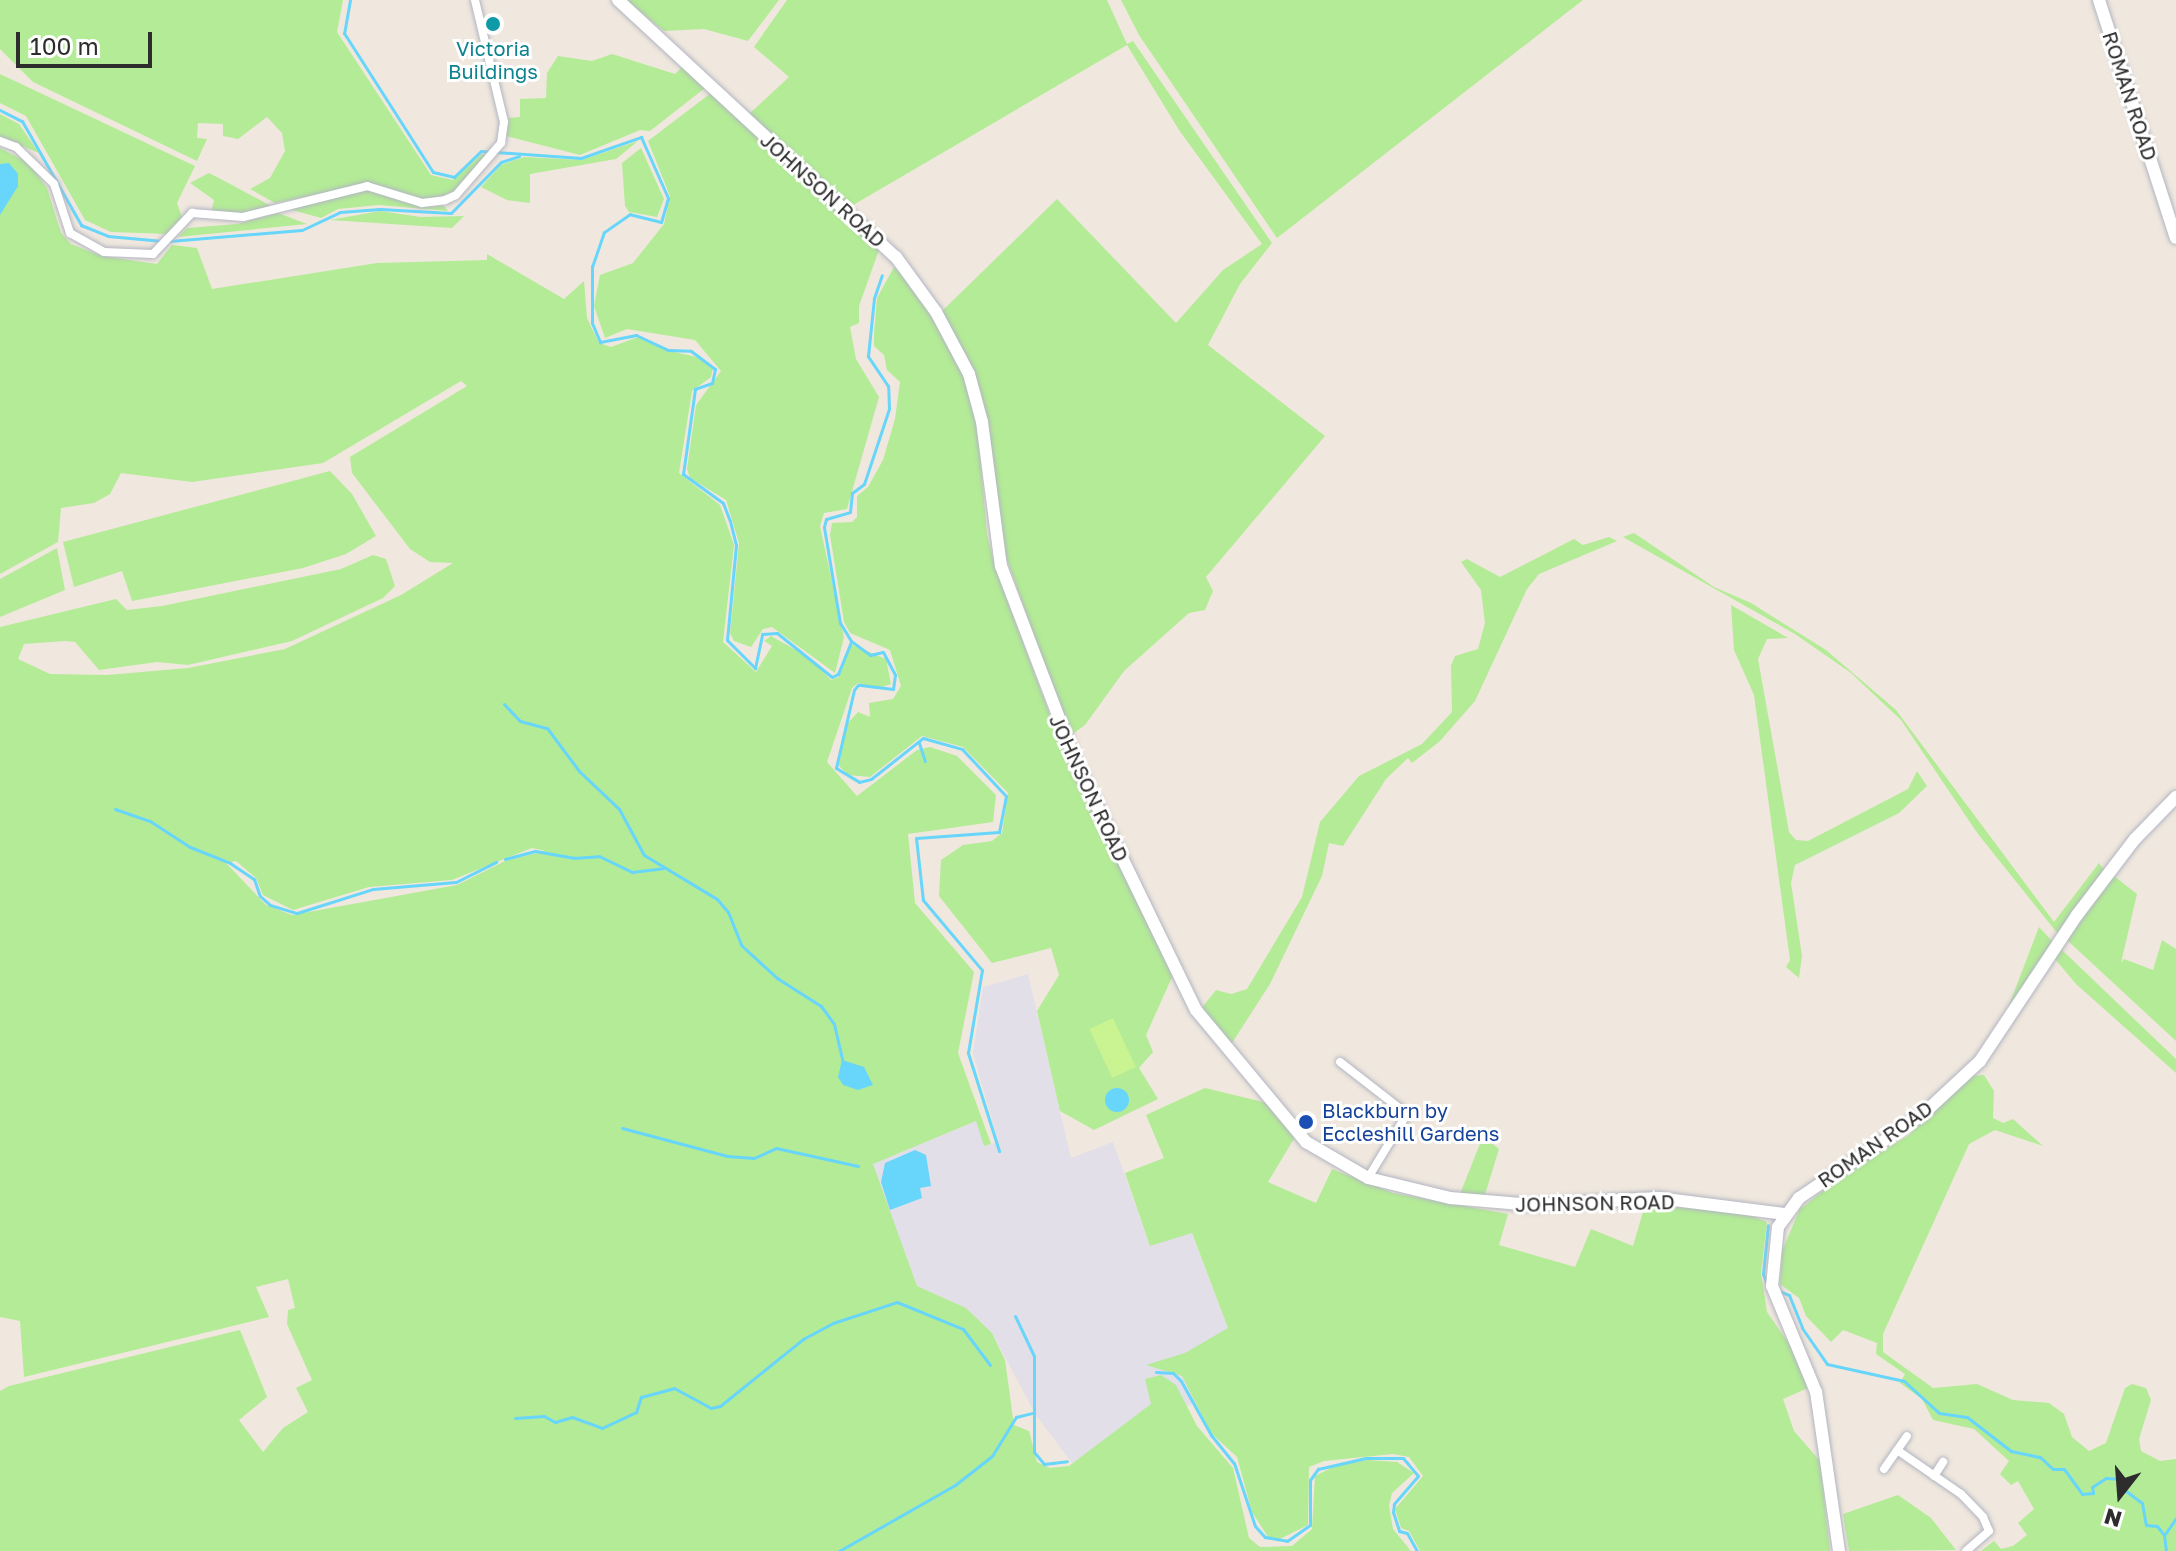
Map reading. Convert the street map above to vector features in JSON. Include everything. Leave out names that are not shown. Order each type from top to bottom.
[{"type":"street","points":[[0,141],[16,147],[54,184],[67,228],[84,244],[144,257],[162,248],[192,213],[243,217],[367,186],[422,203],[445,200],[490,158],[501,143],[504,122],[475,0]]},
{"type":"street","name":"JOHNSON ROAD","points":[[618,0],[896,257],[936,312],[962,358],[976,397],[1001,566],[1052,708],[1190,997],[1212,1031],[1306,1142],[1368,1178],[1502,1205],[1658,1198],[1784,1214]]},
{"type":"street","name":"ROMAN ROAD","points":[[2099,0],[2176,238]]},
{"type":"street","name":"ROMAN ROAD","points":[[1784,1214],[1833,1173],[1922,1115],[1980,1061],[2077,915],[2135,839],[2176,797]]},
{"type":"street","points":[[1340,1062],[1407,1114],[1368,1178]]},
{"type":"street","points":[[1784,1214],[1774,1243],[1772,1286],[1816,1392],[1839,1551]]},
{"type":"street","points":[[1884,1469],[1907,1436]]},
{"type":"street","points":[[1897,1450],[1971,1503],[1989,1528],[1966,1551]]},
{"type":"street","points":[[1934,1476],[1943,1462]]},
{"type":"shaded area","points":[[1028,974],[1071,1158],[1113,1142],[1150,1246],[1191,1232],[1228,1328],[1204,1401],[1148,1417],[1072,1463],[1036,1415],[992,1333],[966,1308],[917,1286],[872,1164],[977,1121],[984,1146],[998,1142],[973,1053],[983,987]]},
{"type":"green space","points":[[0,0],[343,0],[337,32],[431,175],[453,180],[482,154],[488,155],[454,191],[443,196],[421,199],[367,184],[275,203],[250,189],[270,178],[285,151],[282,133],[267,117],[238,139],[223,136],[223,124],[198,123],[197,138],[207,139],[197,161],[33,82],[0,49]]},
{"type":"green space","points":[[626,0],[779,0],[748,41],[704,29],[664,31]]},
{"type":"green space","points":[[787,0],[1107,0],[1127,44],[1133,41],[1272,243],[1240,284],[1208,345],[1325,436],[1206,577],[1213,591],[1205,610],[1189,613],[1124,671],[1085,725],[1070,736],[1000,540],[981,394],[967,356],[940,313],[1057,199],[1176,323],[1223,270],[1262,244],[1179,130],[1127,45],[848,208],[749,114],[789,77],[754,47]]},
{"type":"green space","points":[[1121,0],[1583,0],[1277,238],[1139,35]]},
{"type":"green space","points":[[612,54],[675,74],[683,66],[705,88],[650,131],[640,130],[580,155],[506,136],[509,118],[520,117],[520,99],[546,98],[547,73],[558,56],[592,61]]},
{"type":"green space","points":[[0,74],[195,166],[177,203],[182,217],[167,234],[111,232],[85,220],[26,116],[0,103]]},
{"type":"green space","points":[[711,93],[879,250],[859,306],[859,323],[850,327],[856,359],[879,397],[847,509],[824,513],[820,526],[844,637],[835,673],[772,627],[763,629],[751,647],[734,641],[730,633],[739,543],[726,500],[690,478],[687,469],[696,405],[721,371],[695,340],[627,329],[605,338],[594,306],[600,275],[633,263],[664,224],[670,196],[648,141]]},
{"type":"green space","points":[[0,114],[19,124],[39,153],[0,137]]},
{"type":"green space","points":[[638,141],[616,159],[530,174],[530,203],[507,200],[481,187],[501,165],[524,157],[582,160]]},
{"type":"green space","points":[[0,148],[29,163],[47,188],[61,233],[71,244],[101,256],[157,264],[172,245],[197,248],[212,289],[377,263],[487,260],[487,254],[564,299],[584,281],[587,318],[599,343],[611,347],[638,337],[665,350],[697,357],[713,368],[711,377],[692,391],[679,473],[720,505],[734,545],[723,642],[756,672],[772,646],[764,641],[771,636],[810,658],[831,680],[839,677],[850,644],[886,659],[891,684],[876,689],[858,683],[852,688],[827,762],[857,796],[917,750],[930,747],[957,756],[996,795],[993,822],[908,834],[915,903],[974,972],[958,1053],[991,1144],[984,1146],[976,1121],[873,1164],[917,1286],[966,1308],[992,1333],[1005,1360],[1014,1425],[1029,1431],[1037,1462],[1050,1468],[1069,1466],[1151,1404],[1145,1379],[1161,1375],[1176,1385],[1197,1426],[1233,1468],[1249,1538],[1260,1547],[1292,1546],[1312,1529],[1315,1476],[1339,1464],[1368,1460],[1397,1462],[1414,1473],[1392,1493],[1389,1506],[1393,1529],[1411,1551],[0,1551],[0,1391],[9,1386],[240,1330],[267,1397],[239,1420],[263,1452],[283,1428],[308,1412],[296,1388],[312,1380],[287,1324],[288,1310],[295,1308],[288,1279],[256,1287],[269,1317],[24,1377],[20,1321],[0,1317],[0,627],[116,599],[127,610],[162,606],[341,569],[373,555],[386,559],[395,586],[383,598],[292,641],[188,665],[157,662],[99,670],[75,642],[65,641],[24,644],[18,659],[50,674],[107,675],[188,668],[285,649],[401,595],[453,563],[430,562],[410,549],[352,473],[350,457],[467,386],[461,381],[323,463],[192,482],[121,473],[110,494],[94,503],[61,508],[58,542],[0,574]],"holes":[[[532,848],[545,851],[505,861],[457,885],[292,915],[266,905],[226,863],[236,861],[256,878],[263,895],[293,910],[369,887],[452,880]]]},
{"type":"green space","points":[[641,148],[664,199],[657,217],[629,212],[625,206],[622,163]]},
{"type":"green space","points":[[209,173],[271,206],[244,215],[211,213],[214,200],[190,183]]},
{"type":"green space","points":[[365,190],[424,207],[444,206],[448,211],[379,205],[338,209],[321,218],[285,208]]},
{"type":"green space","points":[[380,211],[421,217],[464,216],[452,228],[330,220]]},
{"type":"green space","points":[[278,213],[307,224],[178,237],[187,228],[237,224]]},
{"type":"green space","points":[[894,267],[916,291],[962,367],[977,422],[987,534],[995,567],[1054,726],[1173,975],[1146,1035],[1153,1052],[1139,1068],[1158,1099],[1094,1130],[1060,1111],[1037,1011],[1059,975],[1051,948],[992,963],[939,896],[941,860],[963,845],[992,841],[1002,833],[1008,793],[963,747],[922,736],[870,777],[848,775],[839,766],[846,725],[858,712],[870,717],[869,703],[893,699],[901,686],[890,650],[850,633],[844,622],[830,535],[832,523],[852,522],[857,517],[857,496],[868,487],[883,460],[895,419],[900,382],[887,370],[884,355],[874,346],[877,298]]},
{"type":"green space","points":[[330,471],[352,494],[376,536],[346,554],[303,568],[132,601],[122,571],[74,587],[63,542]]},
{"type":"green space","points":[[1634,533],[1714,587],[1751,603],[1826,650],[1896,710],[2054,922],[2099,863],[2105,871],[2058,934],[1978,834],[1901,720],[1851,673],[1795,634],[1623,537]]},
{"type":"green space","points":[[1609,537],[1617,541],[1539,574],[1527,589],[1475,701],[1440,741],[1412,763],[1408,758],[1386,779],[1343,846],[1329,843],[1322,876],[1270,984],[1230,1046],[1200,1010],[1216,990],[1231,994],[1247,989],[1302,897],[1320,822],[1359,776],[1422,744],[1452,712],[1451,666],[1455,656],[1478,649],[1485,623],[1481,590],[1461,562],[1467,559],[1500,577],[1574,539],[1583,545]]},
{"type":"green space","points":[[57,548],[65,590],[0,617],[0,579]]},
{"type":"green space","points":[[1731,605],[1788,638],[1767,639],[1758,659],[1789,832],[1796,840],[1808,841],[1908,789],[1917,771],[1927,786],[1899,813],[1795,865],[1791,883],[1802,956],[1799,978],[1786,967],[1790,960],[1754,695],[1734,650]]},
{"type":"green space","points":[[2114,876],[2137,894],[2121,963],[2124,959],[2153,970],[2162,940],[2176,949],[2176,1041],[2067,940]]},
{"type":"green space","points":[[2039,927],[2053,942],[1984,1051],[1980,1051],[2006,1013]]},
{"type":"green space","points":[[2062,950],[2176,1059],[2176,1073],[2076,984],[2055,959]]},
{"type":"green space","points":[[1113,1018],[1136,1067],[1112,1078],[1089,1029]]},
{"type":"green space","points":[[1984,1075],[1994,1091],[1993,1118],[2003,1123],[2013,1119],[2043,1146],[1995,1130],[1969,1144],[1883,1334],[1883,1352],[1933,1388],[1977,1384],[2013,1400],[2049,1403],[2064,1414],[2072,1437],[2089,1451],[2106,1443],[2125,1388],[2132,1384],[2146,1388],[2151,1400],[2139,1439],[2141,1451],[2160,1461],[2176,1459],[2176,1551],[1981,1551],[1994,1541],[2001,1549],[2013,1546],[2027,1535],[2018,1523],[2034,1509],[2018,1481],[2011,1485],[2000,1474],[2009,1461],[1974,1429],[1933,1420],[1922,1399],[1900,1383],[1905,1374],[1876,1354],[1877,1343],[1843,1330],[1831,1342],[1806,1316],[1799,1298],[1780,1284],[1782,1251],[1800,1209],[1847,1172],[1909,1135],[1971,1076]]},
{"type":"green space","points":[[1205,1088],[1267,1103],[1295,1137],[1268,1182],[1316,1203],[1332,1169],[1393,1193],[1508,1214],[1499,1245],[1575,1267],[1591,1229],[1633,1246],[1645,1205],[1741,1212],[1767,1222],[1761,1273],[1767,1312],[1790,1345],[1808,1388],[1783,1399],[1794,1431],[1820,1461],[1830,1551],[1420,1551],[1409,1531],[1401,1528],[1395,1509],[1423,1476],[1409,1457],[1393,1454],[1324,1461],[1309,1467],[1308,1525],[1280,1539],[1268,1537],[1252,1512],[1237,1457],[1211,1433],[1182,1376],[1146,1365],[1185,1353],[1228,1328],[1192,1233],[1150,1246],[1125,1173],[1164,1158],[1146,1115]]},
{"type":"green space","points":[[1483,1136],[1499,1149],[1484,1198],[1460,1194]]},
{"type":"green space","points":[[1898,1495],[1931,1518],[1956,1550],[1849,1551],[1843,1514]]},
{"type":"water","points":[[9,163],[18,174],[18,186],[0,215],[0,164]]},
{"type":"water","points":[[842,1060],[864,1067],[873,1085],[858,1090],[843,1085],[838,1077]]},
{"type":"water","points":[[1117,1088],[1128,1095],[1129,1100],[1122,1111],[1117,1112],[1106,1105],[1105,1100],[1112,1089]]},
{"type":"water","points":[[915,1150],[926,1155],[931,1186],[920,1188],[922,1198],[890,1210],[881,1182],[885,1163]]},
{"type":"waterway","points":[[350,0],[344,33],[433,172],[454,177],[481,151],[581,158],[641,137],[668,198],[661,222],[630,214],[604,232],[592,266],[592,323],[600,342],[636,335],[668,350],[691,351],[715,369],[712,383],[695,389],[683,474],[723,503],[730,521],[736,545],[727,640],[755,668],[762,634],[777,633],[832,677],[838,674],[851,641],[870,655],[883,652],[895,675],[893,689],[858,685],[854,690],[836,768],[859,782],[871,779],[923,738],[962,749],[1006,796],[999,832],[916,838],[923,900],[982,970],[968,1053],[999,1151]]},
{"type":"waterway","points":[[0,110],[22,121],[81,225],[108,236],[163,241]]},
{"type":"waterway","points":[[170,241],[302,230],[340,212],[380,209],[451,213],[501,162],[519,156]]},
{"type":"waterway","points":[[851,641],[840,623],[824,527],[826,519],[850,512],[852,493],[864,484],[889,409],[888,386],[868,356],[874,298],[882,275]]},
{"type":"waterway","points":[[504,704],[520,721],[547,728],[579,771],[619,809],[644,855],[717,899],[728,912],[741,945],[777,978],[821,1006],[834,1024],[842,1060]]},
{"type":"waterway","points":[[919,743],[925,761]]},
{"type":"waterway","points":[[115,809],[150,821],[190,847],[230,863],[254,879],[260,896],[270,905],[297,913],[373,889],[456,882],[496,862]]},
{"type":"waterway","points":[[505,859],[535,851],[573,858],[599,856],[632,872],[663,868]]},
{"type":"waterway","points":[[622,1128],[727,1156],[754,1158],[776,1148],[858,1166]]},
{"type":"waterway","points":[[1768,1225],[1763,1274],[1768,1287]]},
{"type":"waterway","points":[[1779,1291],[1789,1295],[1802,1328],[1827,1364],[1904,1381],[1939,1413],[1967,1417],[2011,1451],[2040,1457],[2053,1469],[2064,1469],[2082,1494],[2093,1493],[2092,1487],[2106,1478],[2122,1479],[2126,1491],[2142,1503],[2146,1525],[2157,1526],[2164,1535],[2166,1551]]},
{"type":"waterway","points":[[515,1418],[544,1416],[555,1422],[572,1417],[602,1428],[636,1412],[641,1397],[674,1388],[711,1408],[720,1406],[803,1339],[833,1323],[897,1302],[963,1329],[990,1365]]},
{"type":"waterway","points":[[1015,1316],[1034,1356],[1034,1452],[1044,1464],[1067,1461]]},
{"type":"waterway","points":[[1156,1372],[1173,1373],[1181,1381],[1211,1435],[1234,1463],[1255,1526],[1265,1537],[1287,1541],[1310,1525],[1310,1480],[1318,1469],[1366,1458],[1403,1458],[1418,1476],[1394,1504],[1393,1512],[1399,1531],[1407,1533],[1417,1551]]},
{"type":"waterway","points":[[839,1551],[955,1485],[992,1456],[1016,1417],[1032,1413]]},
{"type":"waterway","points":[[2165,1534],[2176,1518]]},
{"type":"place","name":"Victoria Buildings","points":[[493,24]]},
{"type":"place","name":"Blackburn by Eccleshill Gardens","points":[[1306,1122]]}]
